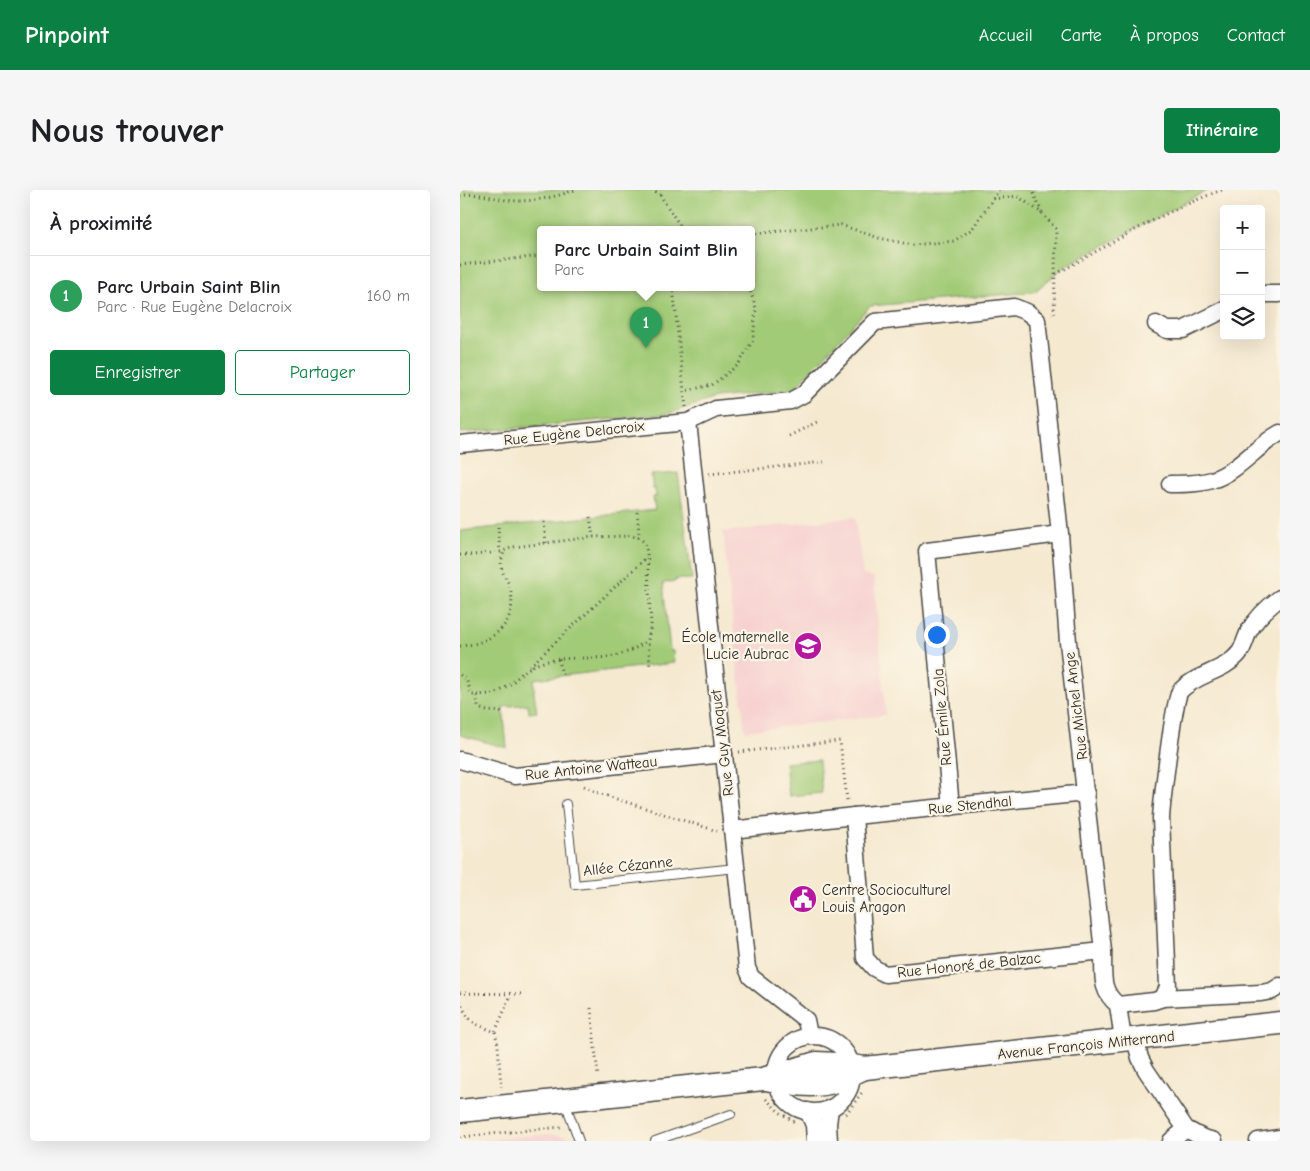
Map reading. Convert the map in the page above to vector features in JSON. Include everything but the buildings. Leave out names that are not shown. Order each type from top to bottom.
[{"type":"main road","name":"Avenue François Mitterrand","points":[[460,1111],[771,1078],[816,1063],[838,1064],[856,1069],[891,1066],[1280,1023]]},
{"type":"street","points":[[1265,294],[1280,294]]},
{"type":"street","name":"Rue Eugène Delacroix","points":[[460,444],[688,422],[716,409],[791,401],[804,394],[875,322],[1014,307],[1028,312],[1036,320],[1042,367]]},
{"type":"street","points":[[1156,324],[1167,330],[1183,330],[1220,312]]},
{"type":"street","name":"Rue Michel Ange","points":[[1042,367],[1060,534],[1068,642],[1103,951],[1105,989],[1109,998],[1118,1005],[1129,1040],[1146,1070],[1186,1129]]},
{"type":"street","name":"Rue Guy Moquet","points":[[688,422],[747,968],[751,977],[806,1020],[809,1035]]},
{"type":"street","points":[[1170,484],[1197,483],[1214,479],[1228,472],[1280,433]]},
{"type":"street","name":"Rue Émile Zola","points":[[951,807],[927,551],[1060,534]]},
{"type":"street","points":[[1163,998],[1168,987],[1160,818],[1178,693],[1193,679],[1227,664],[1241,651],[1249,630],[1262,612],[1280,598]]},
{"type":"street","name":"Rue Antoine Watteau","points":[[460,760],[515,776],[724,754]]},
{"type":"street","name":"Rue Stendhal","points":[[854,816],[1086,793]]},
{"type":"street","points":[[732,830],[854,816]]},
{"type":"street","name":"Rue Honoré de Balzac","points":[[854,816],[865,958],[874,968],[885,974],[1103,951]]},
{"type":"street","points":[[1118,1005],[1154,1001],[1163,998],[1261,993],[1272,991],[1280,986]]},
{"type":"street","points":[[809,1035],[826,1038],[836,1043],[856,1069],[847,1094],[837,1104],[823,1111],[808,1111],[797,1108],[771,1078],[785,1050],[800,1038],[809,1035]]},
{"type":"street","points":[[830,1108],[828,1124],[830,1141]]},
{"type":"street","points":[[808,1111],[814,1125],[815,1141]]},
{"type":"street","points":[[1171,1141],[1186,1129],[1203,1138],[1214,1141]]},
{"type":"street","points":[[1258,1141],[1280,1138]]},
{"type":"lane","name":"Allée Cézanne","points":[[566,804],[575,885],[736,868]]},
{"type":"lane","points":[[564,1100],[579,1141]]},
{"type":"lane","points":[[655,1141],[731,1114]]},
{"type":"path","points":[[460,196],[474,193],[506,200],[529,201],[575,190]]},
{"type":"path","points":[[651,190],[660,195],[680,226]]},
{"type":"path","points":[[755,234],[841,225],[879,238],[913,245],[954,242],[972,229],[999,190]]},
{"type":"path","points":[[1032,190],[1042,213]]},
{"type":"path","points":[[1056,274],[1137,229],[1222,190]]},
{"type":"path","points":[[993,200],[1017,196],[1042,213],[1056,229],[1054,324]]},
{"type":"path","points":[[460,264],[537,256]]},
{"type":"path","points":[[673,291],[688,422]]},
{"type":"path","points":[[684,390],[712,385],[738,365],[752,340],[756,308],[750,291]]},
{"type":"path","points":[[789,436],[819,421]]},
{"type":"path","points":[[693,476],[824,462]]},
{"type":"path","points":[[637,512],[640,531],[638,537]]},
{"type":"path","points":[[590,517],[593,537]]},
{"type":"path","points":[[544,522],[546,543]]},
{"type":"path","points":[[460,646],[474,645],[486,640],[497,634],[505,624],[511,603],[511,593],[502,573],[500,562],[502,552],[498,527]]},
{"type":"path","points":[[460,555],[502,552],[514,547],[593,537],[638,537],[644,542],[647,558],[651,624],[648,640],[650,666]]},
{"type":"path","points":[[460,675],[466,678],[472,695],[500,692],[647,558]]},
{"type":"path","points":[[528,667],[575,657],[612,658],[636,650],[648,640]]},
{"type":"path","points":[[559,659],[562,676]]},
{"type":"path","points":[[477,695],[478,707],[485,712],[498,711],[503,713]]},
{"type":"path","points":[[724,754],[840,741],[847,803],[854,816]]},
{"type":"path","points":[[583,786],[601,794],[714,831],[732,830]]},
{"type":"path","points":[[460,993],[521,994]]},
{"type":"path","points":[[501,1087],[498,1045],[495,1032],[511,995]]},
{"type":"path","points":[[460,1002],[466,1016],[473,1022],[495,1032]]},
{"type":"path","points":[[591,1008],[598,1078]]},
{"type":"path","points":[[460,1137],[574,1126]]},
{"type":"shaded area","name":"École maternelle Lucie Aubrac","points":[[855,517],[863,575],[874,577],[886,715],[745,731],[723,532]]},
{"type":"shaded area","points":[[549,1134],[569,1137],[571,1141],[478,1141]]},
{"type":"green space","points":[[460,190],[1208,190],[1064,267],[1034,292],[870,306],[793,390],[716,398],[667,414],[460,433]]},
{"type":"green space","points":[[678,473],[692,579],[676,579],[676,581],[663,583],[670,651],[673,651],[674,663],[534,679],[537,712],[529,713],[528,704],[503,707],[507,748],[460,735],[460,531],[655,510],[653,497],[656,497],[651,475]]},
{"type":"green space","points":[[819,760],[822,793],[789,796],[785,763]]},
{"type":"place","name":"Parc Urbain Saint Blin","points":[[646,348]]},
{"type":"place","name":"École maternelle Lucie Aubrac","points":[[808,646]]},
{"type":"place","name":"Centre Socioculturel Louis Aragon","points":[[803,899]]}]
